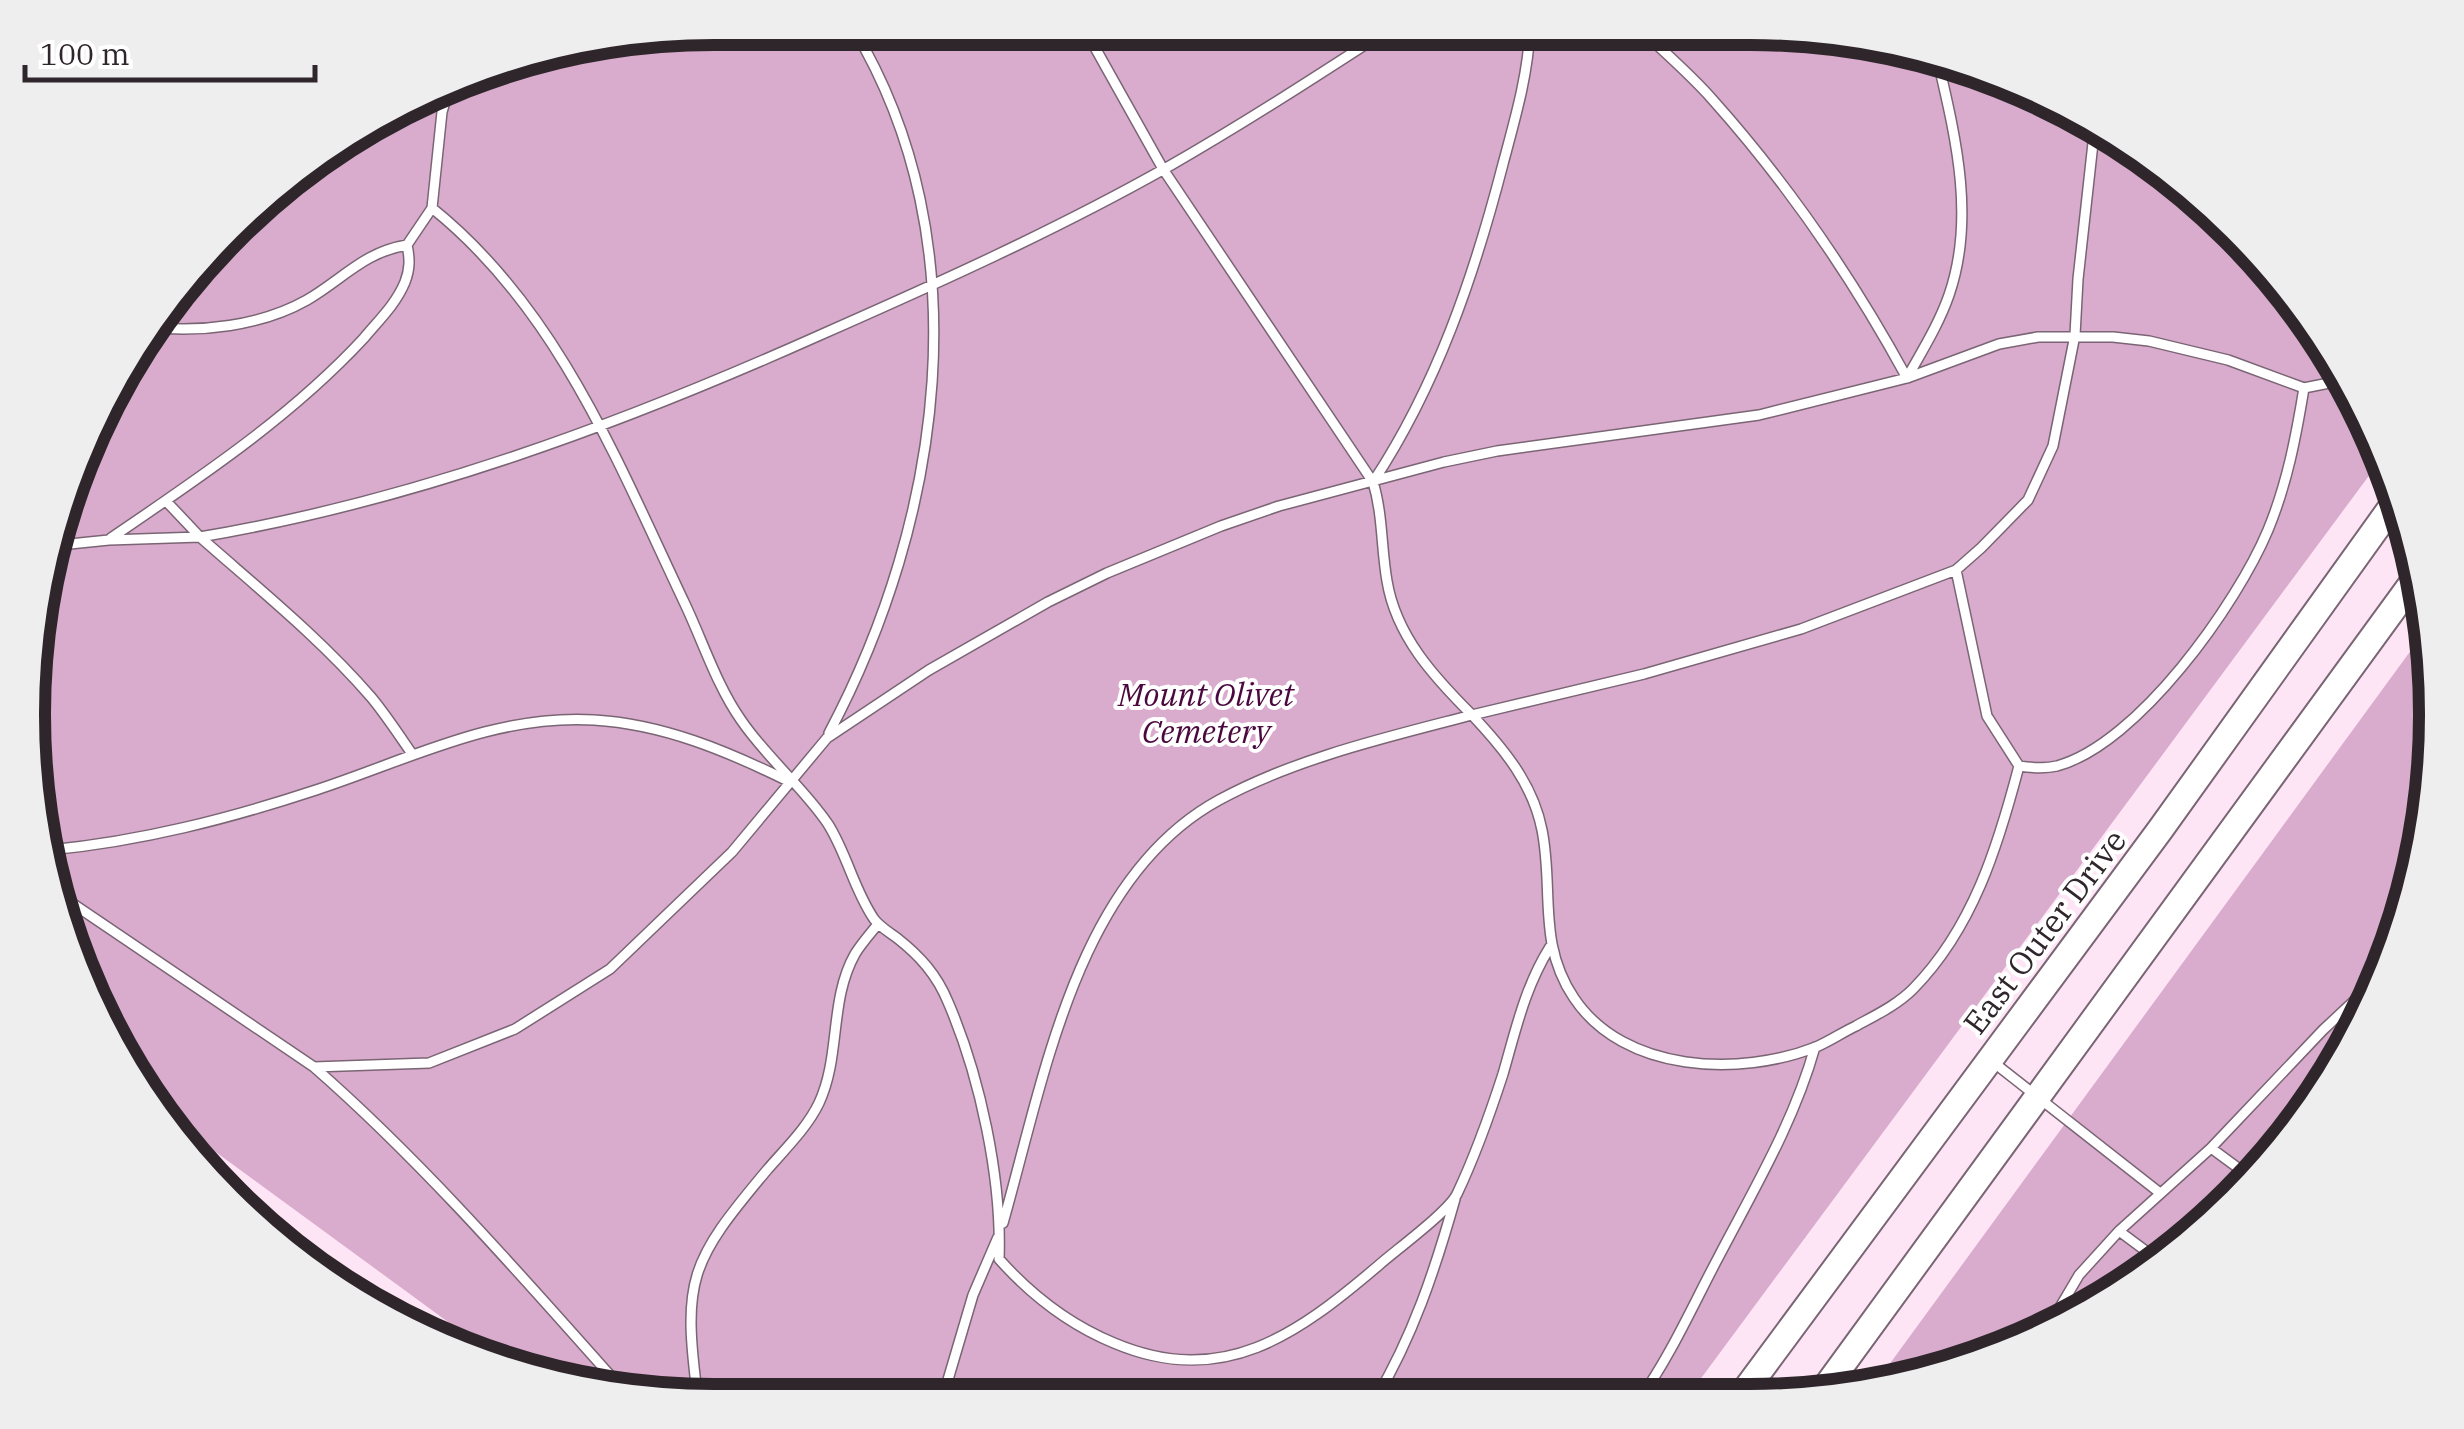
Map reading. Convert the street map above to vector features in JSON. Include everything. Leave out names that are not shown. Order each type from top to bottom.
[{"type":"main road","name":"East Outer Drive","points":[[1750,1384],[2172,814],[2387,513]]},
{"type":"main road","points":[[1832,1379],[2407,589]]},
{"type":"lane","points":[[314,1067],[429,1063],[468,1050],[529,1021],[610,968],[662,922],[732,852],[827,738],[881,621],[900,566],[932,393],[934,285],[920,201],[907,146],[861,45]]},
{"type":"lane","points":[[1094,45],[1164,169],[1372,482],[1384,527],[1387,583],[1403,632],[1422,660],[1512,761],[1532,800],[1542,831],[1550,946],[1560,975],[1576,1002],[1616,1036],[1652,1056],[1716,1064],[1761,1060],[1815,1047],[1887,1010],[1912,991],[1934,965],[1952,940],[1991,862],[2019,766],[1987,716],[1956,570]]},
{"type":"lane","points":[[67,544],[200,538],[248,529],[515,456],[682,396],[934,285],[1164,169],[1366,45]]},
{"type":"lane","points":[[1372,482],[1402,438],[1432,380],[1477,259],[1524,84],[1528,45]]},
{"type":"lane","points":[[1657,45],[1709,95],[1786,188],[1881,330],[1907,378]]},
{"type":"lane","points":[[1907,378],[1949,296],[1961,244],[1958,152],[1940,73]]},
{"type":"lane","points":[[109,540],[301,398],[391,308],[411,263],[407,245],[432,208],[445,102]]},
{"type":"lane","points":[[947,1384],[972,1295],[1000,1232],[1062,1018],[1098,929],[1126,884],[1155,849],[1182,824],[1218,801],[1312,762],[1472,715],[1756,644],[1956,570],[2012,519],[2042,476],[2061,417],[2075,335],[2093,141]]},
{"type":"lane","points":[[432,208],[491,261],[549,338],[600,425],[739,718],[830,827],[859,895],[878,924],[922,959],[948,1001],[990,1138],[999,1259],[1025,1288],[1090,1333],[1159,1359],[1192,1362],[1246,1352],[1301,1324],[1344,1294],[1455,1199]]},
{"type":"lane","points":[[169,327],[248,322],[303,302],[381,249],[407,245]]},
{"type":"lane","points":[[827,738],[929,670],[1048,602],[1107,574],[1280,506],[1498,451],[1759,414],[1907,378],[1999,344],[2038,337],[2075,335],[2150,341],[2228,360],[2304,388],[2329,380]]},
{"type":"lane","points":[[2019,766],[2050,767],[2086,753],[2132,719],[2196,650],[2267,533],[2293,455],[2304,388]]},
{"type":"lane","points":[[166,501],[200,538],[282,606],[333,656],[373,699],[412,754]]},
{"type":"lane","points":[[59,849],[206,825],[320,789],[412,754],[508,726],[594,720],[668,732],[732,754],[791,782]]},
{"type":"lane","points":[[73,904],[314,1067],[346,1095],[609,1375]]},
{"type":"lane","points":[[696,1384],[688,1313],[702,1258],[728,1217],[818,1106],[830,1076],[842,988],[854,955],[878,924]]},
{"type":"lane","points":[[1384,1384],[1416,1323],[1432,1281],[1455,1199],[1491,1110],[1525,992],[1550,946]]},
{"type":"lane","points":[[2060,1307],[2079,1275],[2119,1231],[2212,1148],[2354,1001]]},
{"type":"lane","points":[[1648,1384],[1781,1138],[1805,1084],[1815,1047]]},
{"type":"lane","points":[[1990,1060],[2160,1193]]},
{"type":"lane","points":[[2212,1148],[2240,1170]]},
{"type":"lane","points":[[2119,1231],[2148,1252]]},
{"type":"green space","name":"Mount Olivet Cemetery","points":[[1750,45],[1837,51],[1923,68],[2006,96],[2084,135],[2157,183],[2223,241],[2281,307],[2350,418],[2373,471],[1697,1384],[671,1383],[584,1371],[468,1337],[195,1137],[183,1122],[135,1049],[96,971],[68,888],[46,758],[46,671],[68,541],[96,458],[135,380],[183,307],[241,241],[307,183],[418,114],[541,68],[671,46]]},
{"type":"green space","points":[[2415,645],[2418,758],[2396,888],[2350,1011],[2281,1122],[2191,1218],[2121,1271],[2046,1315],[2006,1333],[1885,1370]]}]
